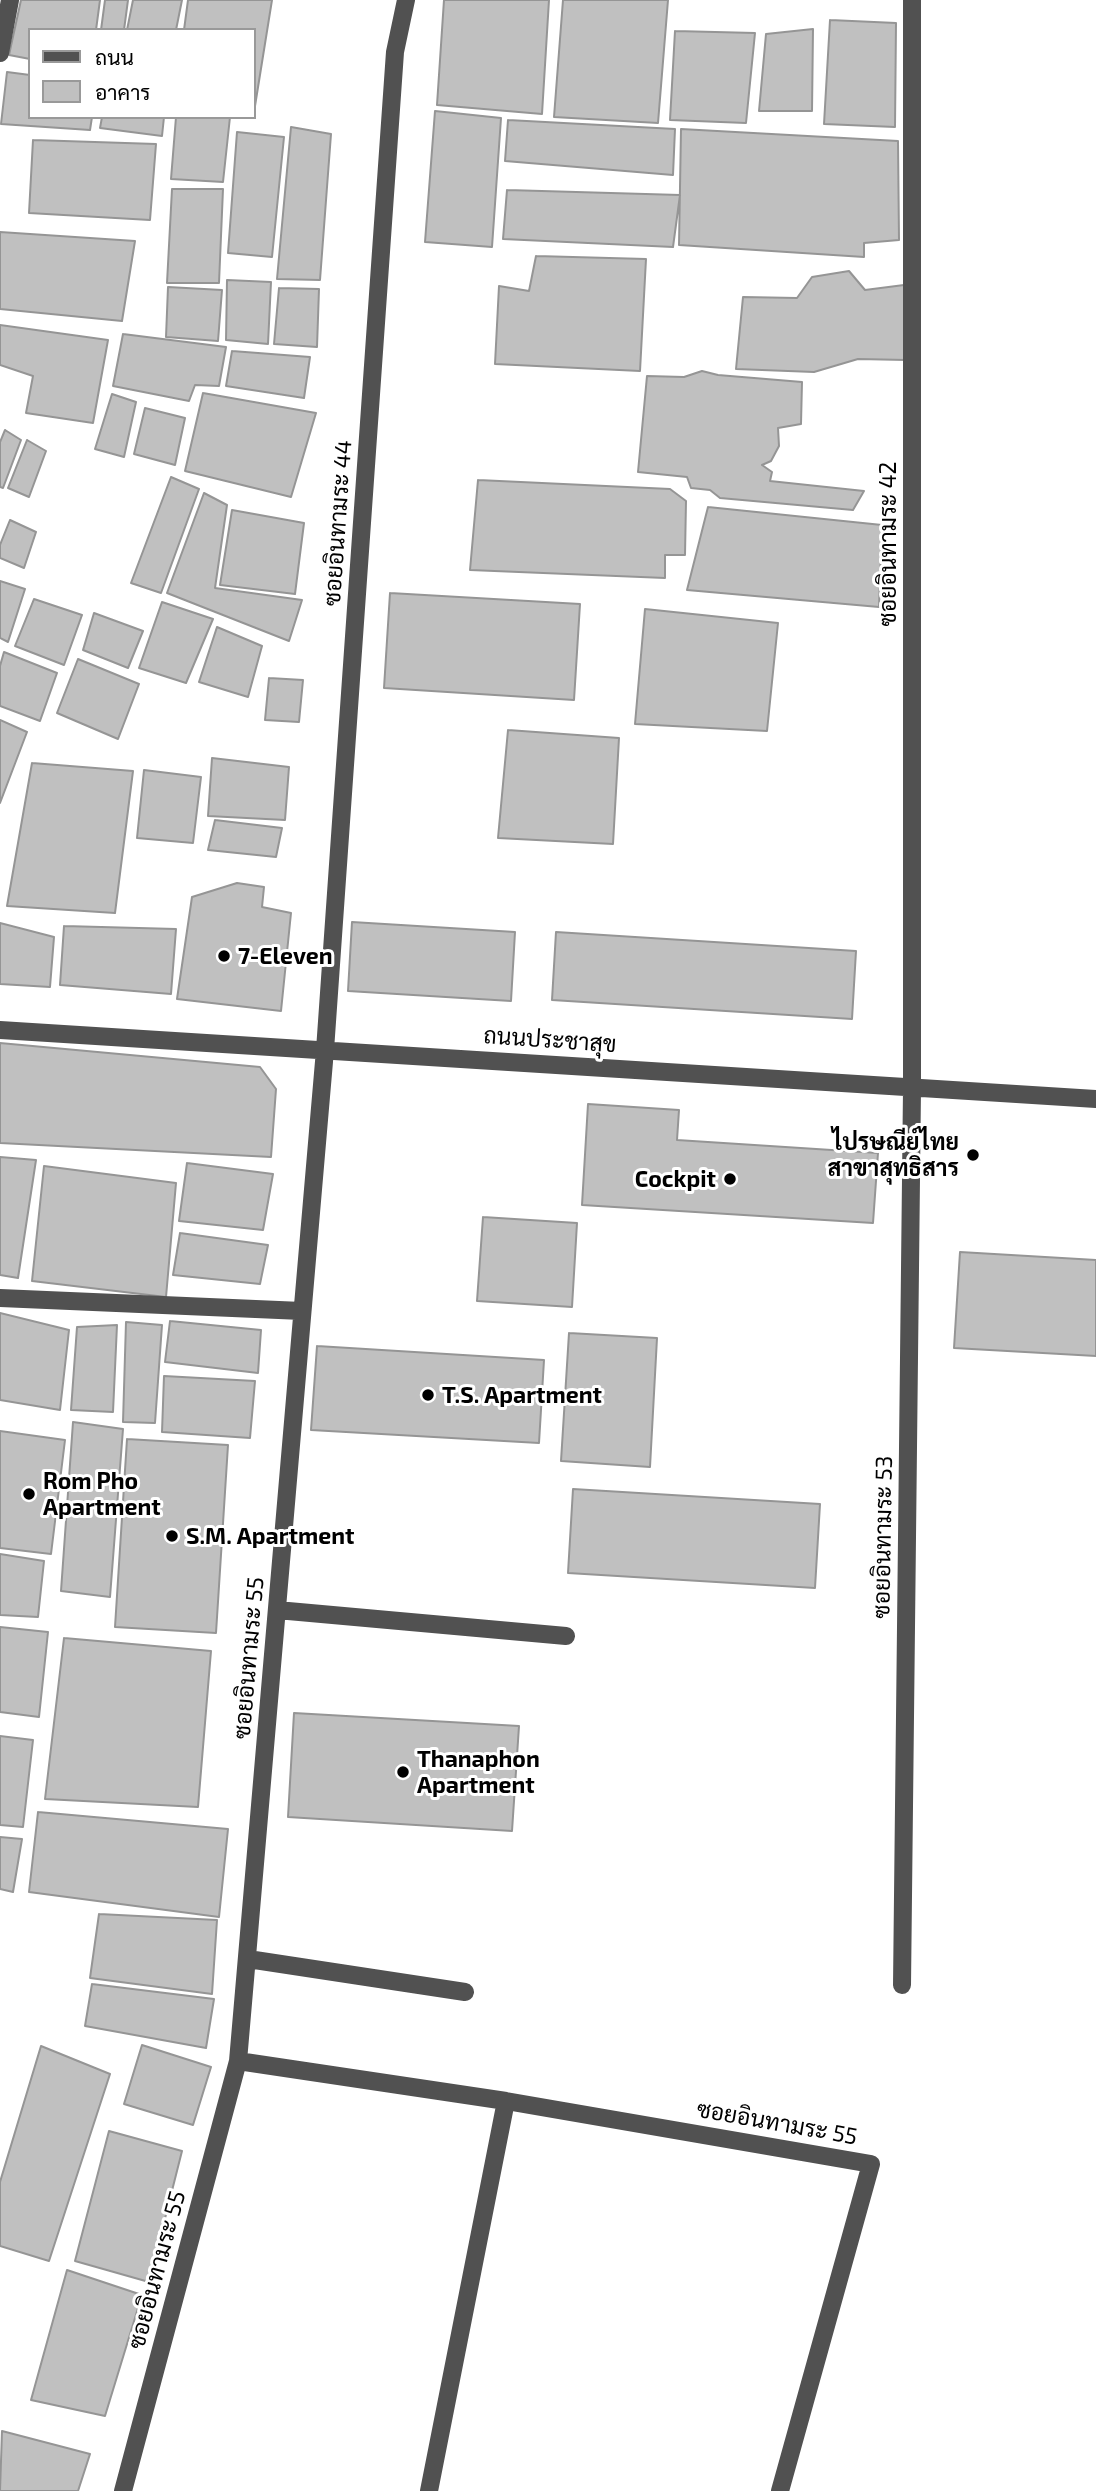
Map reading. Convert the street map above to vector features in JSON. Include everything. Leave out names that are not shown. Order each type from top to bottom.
[{"type":"street","points":[[0,53],[10,0]]},
{"type":"street","name":"ซอยอินทามระ 44","points":[[325,1050],[396,52],[406,0]]},
{"type":"street","name":"ซอยอินทามระ 42","points":[[912,0],[912,1089]]},
{"type":"street","name":"ถนนประชาสุข","points":[[0,1030],[1096,1099]]},
{"type":"street","name":"ซอยอินทามระ 55","points":[[123,2491],[238,2061],[325,1050]]},
{"type":"street","name":"ซอยอินทามระ 53","points":[[902,1985],[912,1089]]},
{"type":"street","points":[[0,1298],[302,1311]]},
{"type":"street","points":[[277,1610],[566,1636]]},
{"type":"street","points":[[248,1959],[465,1992]]},
{"type":"street","name":"ซอยอินทามระ 55","points":[[238,2061],[506,2101],[871,2164],[780,2491]]},
{"type":"street","points":[[429,2491],[506,2101]]},
{"type":"building","points":[[21,0],[100,0],[96,28],[28,28],[28,59],[9,55]]},
{"type":"building","points":[[105,0],[128,0],[124,28],[101,28]]},
{"type":"building","points":[[133,0],[182,0],[176,28],[127,28]]},
{"type":"building","points":[[188,0],[272,0],[256,100],[256,28],[184,28]]},
{"type":"building","points":[[444,0],[549,0],[542,114],[437,105]]},
{"type":"building","points":[[563,0],[668,0],[658,123],[554,117]]},
{"type":"building","points":[[830,20],[896,23],[895,127],[824,124]]},
{"type":"building","points":[[813,29],[812,111],[759,111],[766,34]]},
{"type":"building","points":[[675,31],[755,33],[746,123],[670,120]]},
{"type":"building","points":[[7,72],[28,75],[28,119],[92,119],[90,130],[1,124]]},
{"type":"building","points":[[435,111],[501,118],[492,247],[425,242]]},
{"type":"building","points":[[102,119],[164,119],[162,136],[100,128]]},
{"type":"building","points":[[176,119],[230,119],[223,182],[171,179]]},
{"type":"building","points":[[508,120],[675,129],[673,175],[505,161]]},
{"type":"building","points":[[291,127],[331,134],[320,280],[277,279]]},
{"type":"building","points":[[681,129],[898,141],[899,240],[864,243],[864,257],[679,245]]},
{"type":"building","points":[[237,132],[284,137],[272,257],[228,253]]},
{"type":"building","points":[[33,140],[156,144],[150,220],[29,213]]},
{"type":"building","points":[[172,189],[223,189],[219,283],[167,283]]},
{"type":"building","points":[[507,190],[680,195],[673,247],[503,239]]},
{"type":"building","points":[[0,232],[135,241],[122,321],[0,309]]},
{"type":"building","points":[[536,256],[646,259],[640,371],[495,364],[499,286],[529,291]]},
{"type":"building","points":[[849,271],[865,290],[904,285],[906,360],[858,359],[814,372],[736,369],[743,297],[797,298],[812,277]]},
{"type":"building","points":[[227,280],[271,282],[268,344],[226,340]]},
{"type":"building","points":[[168,287],[222,290],[218,341],[166,337]]},
{"type":"building","points":[[279,288],[319,289],[317,347],[274,344]]},
{"type":"building","points":[[0,325],[108,340],[93,423],[26,413],[33,376],[0,365]]},
{"type":"building","points":[[123,334],[226,347],[219,386],[195,385],[189,401],[113,386]]},
{"type":"building","points":[[232,351],[310,357],[304,398],[226,386]]},
{"type":"building","points":[[702,371],[718,375],[802,382],[801,424],[778,428],[779,446],[771,461],[762,465],[772,472],[770,481],[864,491],[853,510],[720,498],[710,490],[691,488],[687,477],[638,472],[647,376],[684,377]]},
{"type":"building","points":[[203,393],[316,413],[291,497],[185,471]]},
{"type":"building","points":[[112,394],[136,402],[124,457],[95,449]]},
{"type":"building","points":[[145,408],[185,418],[175,465],[134,454]]},
{"type":"building","points":[[5,430],[21,440],[3,488],[0,487],[0,442]]},
{"type":"building","points":[[27,440],[46,451],[29,497],[8,488]]},
{"type":"building","points":[[171,477],[199,489],[161,593],[131,583]]},
{"type":"building","points":[[478,480],[670,489],[686,501],[685,555],[665,555],[665,578],[470,570]]},
{"type":"building","points":[[204,493],[227,505],[215,588],[302,600],[289,641],[167,593]]},
{"type":"building","points":[[708,507],[882,525],[879,607],[687,590]]},
{"type":"building","points":[[232,510],[304,523],[295,594],[220,585]]},
{"type":"building","points":[[10,520],[36,532],[24,568],[0,558],[0,545]]},
{"type":"building","points":[[0,581],[25,589],[8,642],[0,638]]},
{"type":"building","points":[[390,593],[580,604],[574,700],[384,688]]},
{"type":"building","points":[[34,599],[82,615],[64,665],[15,646]]},
{"type":"building","points":[[162,602],[213,619],[186,683],[139,668]]},
{"type":"building","points":[[645,609],[778,623],[767,731],[635,724]]},
{"type":"building","points":[[94,613],[143,631],[128,668],[83,650]]},
{"type":"building","points":[[217,627],[262,646],[248,697],[199,682]]},
{"type":"building","points":[[4,652],[57,673],[40,721],[0,706],[0,666]]},
{"type":"building","points":[[78,659],[139,684],[118,739],[57,713]]},
{"type":"building","points":[[269,678],[303,680],[299,722],[265,720]]},
{"type":"building","points":[[0,720],[27,732],[0,803]]},
{"type":"building","points":[[508,730],[619,738],[613,844],[498,838]]},
{"type":"building","points":[[212,758],[289,767],[285,820],[208,816]]},
{"type":"building","points":[[32,763],[133,771],[115,913],[7,906]]},
{"type":"building","points":[[144,770],[201,777],[193,843],[137,838]]},
{"type":"building","points":[[215,820],[282,828],[276,857],[208,850]]},
{"type":"building","points":[[237,883],[264,887],[262,907],[291,913],[281,1011],[177,999],[192,897]]},
{"type":"building","points":[[352,922],[515,932],[511,1001],[348,991]]},
{"type":"building","points":[[0,923],[54,937],[50,987],[0,984]]},
{"type":"building","points":[[64,926],[176,929],[171,994],[60,985]]},
{"type":"building","points":[[556,932],[856,951],[852,1019],[552,1000]]},
{"type":"building","points":[[0,1043],[260,1067],[276,1089],[271,1157],[0,1143]]},
{"type":"building","name":"Cockpit","points":[[588,1104],[679,1110],[677,1140],[878,1153],[873,1223],[582,1205]]},
{"type":"building","points":[[0,1157],[36,1160],[18,1278],[0,1275]]},
{"type":"building","points":[[187,1163],[273,1174],[263,1230],[179,1221]]},
{"type":"building","points":[[44,1166],[176,1183],[166,1297],[32,1281]]},
{"type":"building","points":[[483,1217],[577,1223],[572,1307],[477,1301]]},
{"type":"building","points":[[180,1233],[268,1245],[260,1284],[173,1275]]},
{"type":"building","points":[[960,1252],[1096,1260],[1096,1356],[954,1348]]},
{"type":"building","points":[[0,1313],[69,1330],[60,1410],[0,1400]]},
{"type":"building","points":[[170,1321],[261,1330],[258,1373],[165,1362]]},
{"type":"building","points":[[126,1322],[162,1325],[155,1423],[123,1422]]},
{"type":"building","points":[[117,1325],[113,1412],[71,1410],[77,1327]]},
{"type":"building","points":[[569,1333],[657,1338],[650,1467],[561,1461]]},
{"type":"building","name":"T.S. Apartment","points":[[317,1346],[544,1360],[539,1443],[311,1430]]},
{"type":"building","points":[[164,1376],[255,1381],[250,1438],[162,1432]]},
{"type":"building","points":[[73,1422],[123,1429],[110,1597],[61,1591]]},
{"type":"building","name":"Rom Pho Apartment","points":[[0,1431],[65,1440],[51,1554],[0,1548]]},
{"type":"building","name":"S.M. Apartment","points":[[127,1439],[228,1445],[216,1633],[115,1627]]},
{"type":"building","points":[[573,1489],[820,1504],[815,1588],[568,1573]]},
{"type":"building","points":[[0,1554],[44,1561],[38,1617],[0,1615]]},
{"type":"building","points":[[0,1627],[48,1632],[39,1717],[0,1712]]},
{"type":"building","points":[[64,1638],[211,1651],[198,1807],[45,1799]]},
{"type":"building","name":"Thanaphon Apartment","points":[[294,1713],[519,1726],[512,1831],[288,1817]]},
{"type":"building","points":[[0,1736],[33,1740],[23,1827],[0,1825]]},
{"type":"building","points":[[38,1812],[228,1829],[219,1917],[29,1892]]},
{"type":"building","points":[[0,1837],[22,1839],[13,1892],[0,1889]]},
{"type":"building","points":[[99,1914],[217,1920],[212,1994],[90,1978]]},
{"type":"building","points":[[92,1984],[214,1999],[206,2048],[85,2026]]},
{"type":"building","points":[[142,2045],[211,2067],[193,2125],[124,2104]]},
{"type":"building","points":[[41,2046],[110,2074],[49,2261],[0,2246],[0,2182]]},
{"type":"building","points":[[109,2131],[182,2151],[149,2282],[75,2261]]},
{"type":"building","points":[[67,2270],[142,2295],[105,2416],[31,2400]]},
{"type":"building","points":[[2,2431],[90,2454],[78,2491],[0,2491]]},
{"type":"place","name":"7-Eleven","points":[[224,956]]},
{"type":"place","name":"ไปรษณีย์ไทย สาขาสุทธิสาร","points":[[973,1155]]},
{"type":"place","name":"Cockpit","points":[[730,1179]]},
{"type":"place","name":"T.S. Apartment","points":[[428,1395]]},
{"type":"place","name":"Rom Pho Apartment","points":[[29,1494]]},
{"type":"place","name":"S.M. Apartment","points":[[172,1536]]},
{"type":"place","name":"Thanaphon Apartment","points":[[403,1772]]}]
